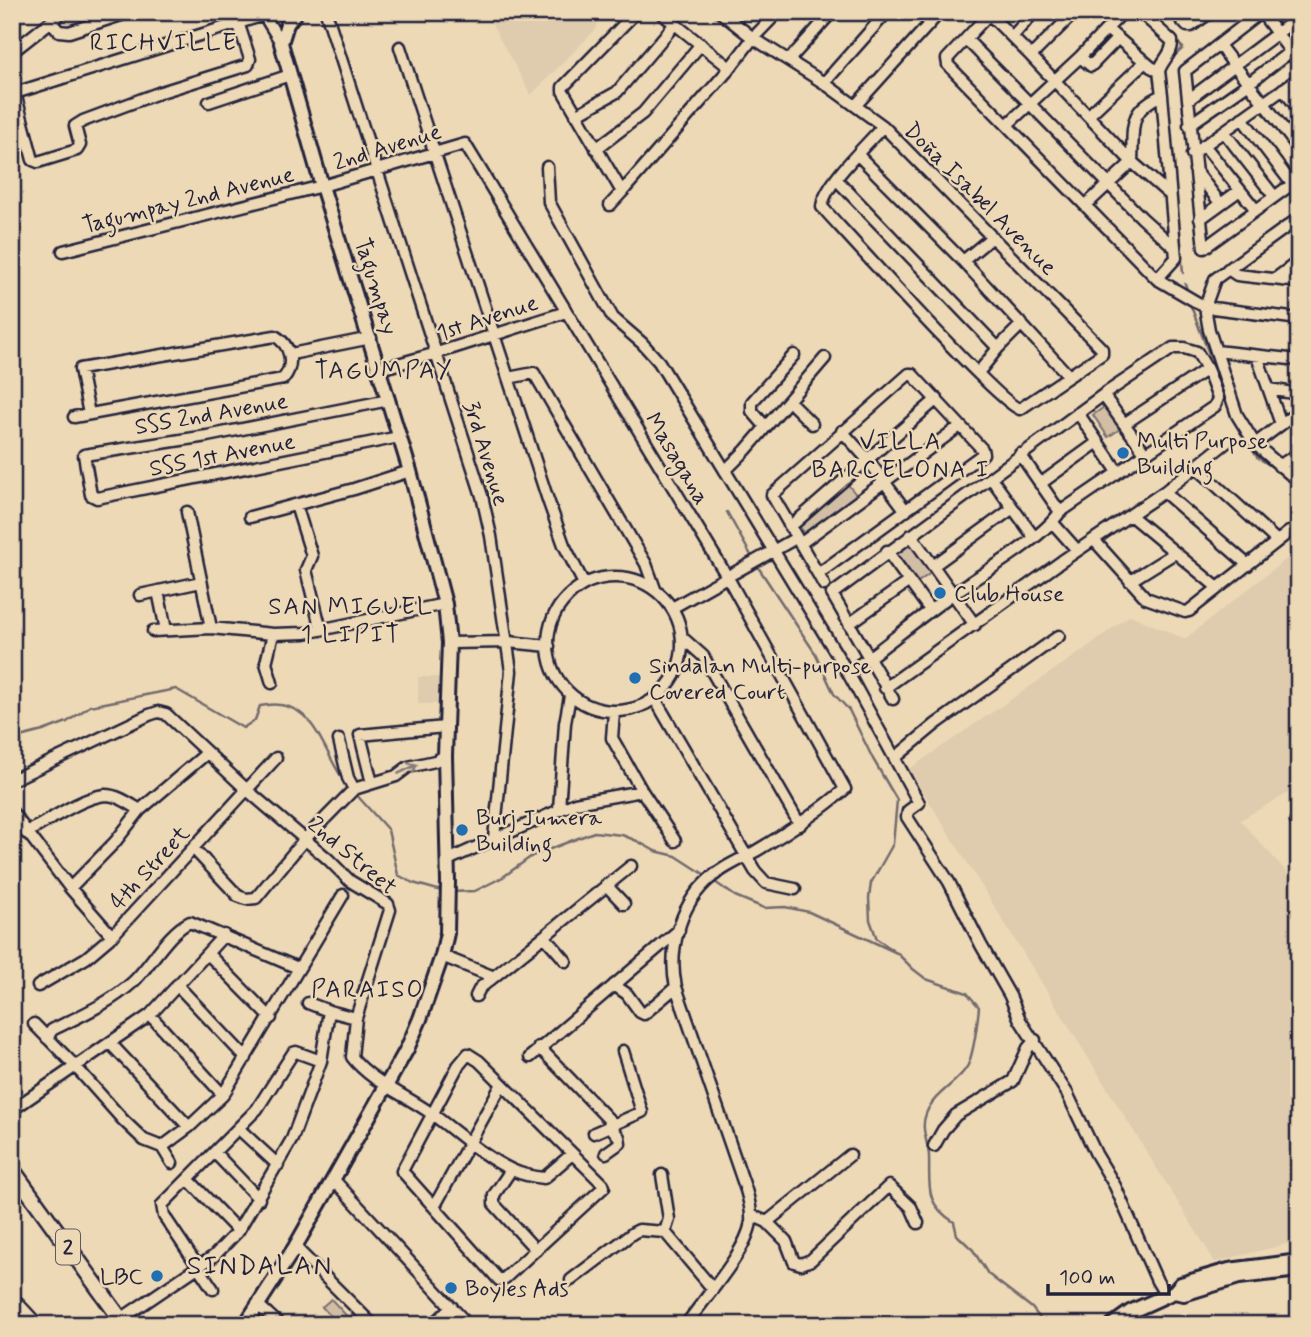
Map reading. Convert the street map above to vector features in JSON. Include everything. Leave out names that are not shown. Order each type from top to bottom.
[{"type":"highway","name":"2","points":[[12,1169],[123,1322]]},
{"type":"main road","points":[[281,43],[287,24],[296,12]]},
{"type":"main road","name":"Tagumpay","points":[[245,1325],[295,1247],[388,1085],[420,1019],[442,956],[448,909],[445,727],[449,643],[445,604],[410,471],[281,43]]},
{"type":"main road","points":[[1112,1325],[1130,1312],[1170,1294],[1181,1284],[1229,1270],[1299,1261]]},
{"type":"main road","points":[[1170,1294],[1184,1294],[1240,1277],[1299,1270]]},
{"type":"street","points":[[12,52],[63,12]]},
{"type":"street","points":[[51,22],[59,31],[69,32],[130,12]]},
{"type":"street","points":[[12,82],[35,162],[78,150],[80,145],[75,126],[83,121],[161,92],[248,65],[250,59],[238,22],[229,12]]},
{"type":"street","name":"3rd Avenue","points":[[326,12],[482,496],[511,671],[494,838]]},
{"type":"street","points":[[622,192],[576,115],[563,87],[636,12]]},
{"type":"street","points":[[660,12],[730,68]]},
{"type":"street","name":"Doña Isabel Avenue","points":[[720,12],[753,38],[824,83],[883,126],[1102,349],[1102,354],[1069,376]]},
{"type":"street","points":[[610,205],[778,12]]},
{"type":"street","points":[[789,60],[832,12]]},
{"type":"street","points":[[824,83],[887,12]]},
{"type":"street","points":[[856,105],[940,12]]},
{"type":"street","points":[[1012,37],[1034,12]]},
{"type":"street","points":[[1031,56],[1074,12]]},
{"type":"street","points":[[1008,124],[1080,57],[1123,12]]},
{"type":"street","points":[[1140,12],[1172,41],[1171,51],[1159,71],[1176,251],[1174,262],[1157,279]]},
{"type":"street","points":[[1174,12],[1187,26],[1191,26],[1211,12]]},
{"type":"street","points":[[1242,118],[1295,181],[1205,249],[1192,154],[1185,71],[1261,12],[1276,33],[1294,48],[1299,63]]},
{"type":"street","points":[[15,93],[263,13],[281,43]]},
{"type":"street","points":[[1169,194],[1132,162],[990,13],[947,62],[1157,279],[1205,307],[1299,319]]},
{"type":"street","points":[[1188,100],[1299,17]]},
{"type":"street","points":[[576,115],[617,92],[674,25]]},
{"type":"street","points":[[1107,29],[1159,71]]},
{"type":"street","points":[[1080,57],[1091,66],[1118,38]]},
{"type":"street","points":[[966,39],[1142,218],[1174,247]]},
{"type":"street","points":[[596,149],[643,113],[701,44]]},
{"type":"street","points":[[1219,45],[1299,149]]},
{"type":"street","points":[[400,47],[560,533],[583,582]]},
{"type":"street","points":[[1189,125],[1294,48]]},
{"type":"street","points":[[1089,116],[1145,62]]},
{"type":"street","points":[[209,102],[290,75]]},
{"type":"street","points":[[1192,154],[1299,78]]},
{"type":"street","points":[[1283,89],[1299,110]]},
{"type":"street","points":[[1086,205],[1132,162],[1132,124],[1142,109],[1163,95]]},
{"type":"street","points":[[858,155],[963,261],[1069,376],[1020,409],[1015,409],[822,207],[823,198],[837,180],[858,155],[883,126]]},
{"type":"street","points":[[1224,132],[1274,196]]},
{"type":"street","name":"2nd Avenue","points":[[322,186],[464,144]]},
{"type":"street","name":"Masagana","points":[[464,144],[728,578],[843,782],[845,789],[800,824]]},
{"type":"street","points":[[1204,145],[1256,210]]},
{"type":"street","points":[[547,167],[549,202],[613,318],[659,362],[880,730],[919,803],[908,811],[907,817],[949,882],[1020,1020],[1067,1093],[1096,1154],[1115,1186],[1157,1281],[1170,1294]]},
{"type":"street","points":[[1195,169],[1220,203]]},
{"type":"street","points":[[837,180],[998,348]]},
{"type":"street","name":"Tagumpay 2nd Avenue","points":[[63,251],[322,186]]},
{"type":"street","points":[[1200,219],[1240,190]]},
{"type":"street","points":[[1291,475],[1255,444],[1237,415],[1205,307],[1215,279],[1298,219]]},
{"type":"street","points":[[963,261],[992,237]]},
{"type":"street","points":[[1275,279],[1299,261]]},
{"type":"street","points":[[1228,269],[1237,275],[1299,282]]},
{"type":"street","name":"1st Avenue","points":[[380,369],[437,354],[566,312]]},
{"type":"street","points":[[978,373],[1022,324]]},
{"type":"street","points":[[74,417],[284,379],[289,370],[290,354],[281,338],[275,336],[80,369],[89,414]]},
{"type":"street","points":[[290,354],[371,338]]},
{"type":"street","points":[[848,673],[868,658],[930,610],[1053,523],[1060,512],[1217,402],[1207,369],[1197,352],[1173,348],[1020,454],[832,594],[868,658],[893,699]]},
{"type":"street","points":[[1216,351],[1299,360]]},
{"type":"street","points":[[765,426],[752,411],[752,402],[794,355]]},
{"type":"street","points":[[1258,355],[1281,424]]},
{"type":"street","points":[[725,471],[825,358]]},
{"type":"street","points":[[1124,424],[1207,369]]},
{"type":"street","points":[[508,378],[534,373],[646,564],[655,590]]},
{"type":"street","points":[[818,574],[983,454],[937,399],[912,374],[842,431],[772,495],[824,585]]},
{"type":"street","points":[[1269,389],[1299,394]]},
{"type":"street","points":[[1103,395],[1146,454]]},
{"type":"street","points":[[790,527],[937,399]]},
{"type":"street","name":"SSS 2nd Avenue","points":[[83,457],[86,454],[207,436],[389,400]]},
{"type":"street","points":[[789,401],[812,424]]},
{"type":"street","points":[[1255,444],[1299,411]]},
{"type":"street","points":[[1078,413],[1118,472]]},
{"type":"street","points":[[673,608],[773,550],[798,541],[960,426]]},
{"type":"street","points":[[842,431],[868,460],[906,512]]},
{"type":"street","name":"SSS 1st Avenue","points":[[83,457],[91,495],[97,498],[399,437]]},
{"type":"street","points":[[1040,484],[1098,442]]},
{"type":"street","points":[[886,688],[1077,550],[1164,492],[1227,442]]},
{"type":"street","points":[[1279,466],[1299,453]]},
{"type":"street","points":[[1020,454],[1060,512]]},
{"type":"street","points":[[1195,466],[1277,541]]},
{"type":"street","points":[[250,517],[410,471]]},
{"type":"street","points":[[991,478],[1034,537]]},
{"type":"street","points":[[1164,492],[1248,565]]},
{"type":"street","points":[[296,505],[312,556],[306,570],[321,630]]},
{"type":"street","points":[[933,566],[1013,508]]},
{"type":"street","points":[[187,512],[211,628]]},
{"type":"street","points":[[1130,515],[1219,588]]},
{"type":"street","points":[[1053,523],[1077,550]]},
{"type":"street","points":[[1094,540],[1146,598],[1185,612],[1289,532]]},
{"type":"street","points":[[911,535],[975,625]]},
{"type":"street","points":[[887,551],[930,610]]},
{"type":"street","points":[[1130,581],[1175,553]]},
{"type":"street","points":[[685,640],[682,659],[670,681],[655,699],[629,710],[614,712],[583,704],[570,696],[550,661],[549,646],[550,629],[556,613],[566,597],[583,582],[608,577],[635,580],[655,590],[673,608],[685,640],[703,656],[800,824],[710,878],[688,908],[679,929],[673,966],[676,987],[746,1189],[751,1215],[741,1248],[686,1325]]},
{"type":"street","points":[[140,595],[201,582]]},
{"type":"street","points":[[849,624],[908,582]]},
{"type":"street","points":[[158,591],[166,630]]},
{"type":"street","points":[[153,631],[211,628],[273,634],[321,630],[445,604]]},
{"type":"street","points":[[272,683],[266,663],[273,634]]},
{"type":"street","points":[[895,758],[936,724],[1059,636]]},
{"type":"street","points":[[449,643],[508,642],[549,646]]},
{"type":"street","points":[[559,809],[565,723],[570,696]]},
{"type":"street","points":[[655,699],[755,872],[766,883],[795,889]]},
{"type":"street","name":"2nd Street","points":[[12,780],[158,712],[166,714],[350,881],[388,904],[390,910],[356,1018],[352,1057],[361,1069],[388,1085]]},
{"type":"street","points":[[614,712],[612,738],[675,841]]},
{"type":"street","points":[[372,783],[360,735],[445,727]]},
{"type":"street","points":[[339,740],[351,792]]},
{"type":"street","points":[[70,888],[115,842],[140,810],[207,753]]},
{"type":"street","points":[[192,848],[230,888],[246,900],[256,898],[304,840],[351,792],[396,776],[408,767],[445,756]]},
{"type":"street","name":"4th Street","points":[[38,986],[86,958],[112,936],[276,758]]},
{"type":"street","points":[[448,860],[559,809],[590,799],[642,791]]},
{"type":"street","points":[[26,833],[79,805],[105,795],[140,810]]},
{"type":"street","points":[[12,812],[70,888],[112,936]]},
{"type":"street","points":[[1299,816],[1296,821],[1299,826]]},
{"type":"street","points":[[477,996],[480,988],[631,866]]},
{"type":"street","points":[[606,885],[624,904]]},
{"type":"street","points":[[162,1147],[189,1127],[223,1095],[343,895]]},
{"type":"street","points":[[47,1038],[52,1030],[120,994],[186,923],[194,923],[224,935],[298,968]]},
{"type":"street","points":[[530,1057],[679,929]]},
{"type":"street","points":[[12,1110],[150,1015],[224,935]]},
{"type":"street","points":[[545,937],[566,961]]},
{"type":"street","points":[[208,954],[271,1018]]},
{"type":"street","points":[[442,956],[494,977]]},
{"type":"street","points":[[177,985],[246,1058]]},
{"type":"street","points":[[614,985],[627,994],[639,1012],[644,1014],[676,987]]},
{"type":"street","points":[[308,1003],[356,1018]]},
{"type":"street","points":[[123,1322],[214,1256],[238,1231],[292,1139],[321,1061],[329,1011]]},
{"type":"street","points":[[150,1015],[223,1095]]},
{"type":"street","points":[[34,1024],[133,1130],[144,1140],[162,1147],[172,1163]]},
{"type":"street","points":[[934,1146],[956,1115],[1013,1082],[1028,1048],[1035,1040]]},
{"type":"street","points":[[110,1043],[189,1127]]},
{"type":"street","points":[[539,1047],[612,1125],[620,1143],[606,1153]]},
{"type":"street","points":[[594,1133],[642,1112],[623,1051]]},
{"type":"street","points":[[213,1289],[161,1209],[162,1205],[257,1109],[293,1053],[321,1061]]},
{"type":"street","points":[[468,1054],[480,1061],[604,1187],[505,1279],[499,1280],[401,1171],[432,1114],[458,1066],[468,1054]]},
{"type":"street","points":[[434,1207],[502,1084]]},
{"type":"street","points":[[388,1085],[510,1170],[544,1178],[572,1154]]},
{"type":"street","points":[[239,1129],[278,1165]]},
{"type":"street","points":[[215,1153],[259,1199]]},
{"type":"street","points":[[767,1222],[850,1155]]},
{"type":"street","points":[[510,1170],[493,1199],[494,1204],[536,1250]]},
{"type":"street","points":[[662,1175],[669,1219],[665,1232]]},
{"type":"street","points":[[188,1179],[238,1231]]},
{"type":"street","points":[[334,1180],[468,1325]]},
{"type":"street","points":[[751,1215],[767,1222],[786,1241],[797,1264],[811,1260],[889,1185],[911,1207],[918,1223]]},
{"type":"street","points":[[571,1280],[639,1230],[665,1232],[712,1288]]},
{"type":"street","points":[[295,1247],[373,1325]]},
{"type":"street","points":[[12,1297],[38,1325]]},
{"type":"street","points":[[258,1305],[280,1325]]},
{"type":"street","points":[[433,1325],[452,1307]]},
{"type":"shaded area","points":[[485,12],[601,12],[596,29],[531,95]]},
{"type":"shaded area","points":[[1107,405],[1123,427],[1108,437],[1093,415]]},
{"type":"shaded area","points":[[846,482],[858,497],[807,536],[796,522]]},
{"type":"shaded area","points":[[911,536],[935,570],[912,586],[888,552]]},
{"type":"shaded area","points":[[1299,549],[1299,787],[1240,820],[1299,886],[1299,1241],[1215,1262],[909,769],[1130,615],[1185,639]]},
{"type":"shaded area","points":[[418,677],[439,677],[439,704],[418,704]]},
{"type":"shaded area","points":[[331,1299],[355,1325],[339,1325],[322,1307]]},
{"type":"waterway","points":[[1148,12],[1156,20]]},
{"type":"waterway","points":[[1175,40],[1183,48],[1169,61],[1165,70],[1183,273]]},
{"type":"waterway","points":[[1185,284],[1188,292]]},
{"type":"waterway","points":[[1191,306],[1232,415]]},
{"type":"waterway","points":[[1246,439],[1257,457],[1283,474]]},
{"type":"waterway","points":[[1292,479],[1299,487]]},
{"type":"waterway","points":[[727,512],[753,559]]},
{"type":"waterway","points":[[756,564],[815,653],[834,694],[849,710],[897,800],[893,844],[871,883],[869,898],[870,920],[877,939],[893,950]]},
{"type":"waterway","points":[[12,739],[67,722],[90,706],[176,689],[243,728],[255,720],[260,706],[293,708],[305,716],[314,728],[347,785]]},
{"type":"waterway","points":[[354,792],[388,830],[398,875],[413,883],[445,892]]},
{"type":"waterway","points":[[451,892],[475,891],[503,877],[532,856],[594,832],[622,835],[655,851],[676,856],[707,876]]},
{"type":"waterway","points":[[712,880],[735,896],[764,908],[785,907],[809,912],[899,954]]},
{"type":"waterway","points":[[898,954],[926,979],[967,993],[979,1007],[968,1065],[935,1099],[924,1119],[929,1156],[929,1185],[933,1201],[944,1215],[954,1222],[957,1235],[973,1250],[988,1274],[1032,1308],[1045,1325]]},
{"type":"place","name":"Multi Purpose Building","points":[[1123,453]]},
{"type":"place","name":"Club House","points":[[940,593]]},
{"type":"place","name":"Sindalan Multi-purpose Covered Court","points":[[635,678]]},
{"type":"place","name":"Burj Jumera Building","points":[[462,830]]},
{"type":"place","name":"LBC","points":[[157,1276]]},
{"type":"place","name":"Boyles Ads","points":[[451,1288]]},
{"type":"district","name":"RICHVILLE","points":[[164,42]]},
{"type":"district","name":"TAGUMPAY","points":[[384,370]]},
{"type":"district","name":"VILLA BARCELONA I","points":[[901,455]]},
{"type":"district","name":"SAN MIGUEL 1 LIPIT","points":[[351,620]]},
{"type":"district","name":"PARAISO","points":[[368,989]]},
{"type":"district","name":"SINDALAN","points":[[260,1265]]}]
